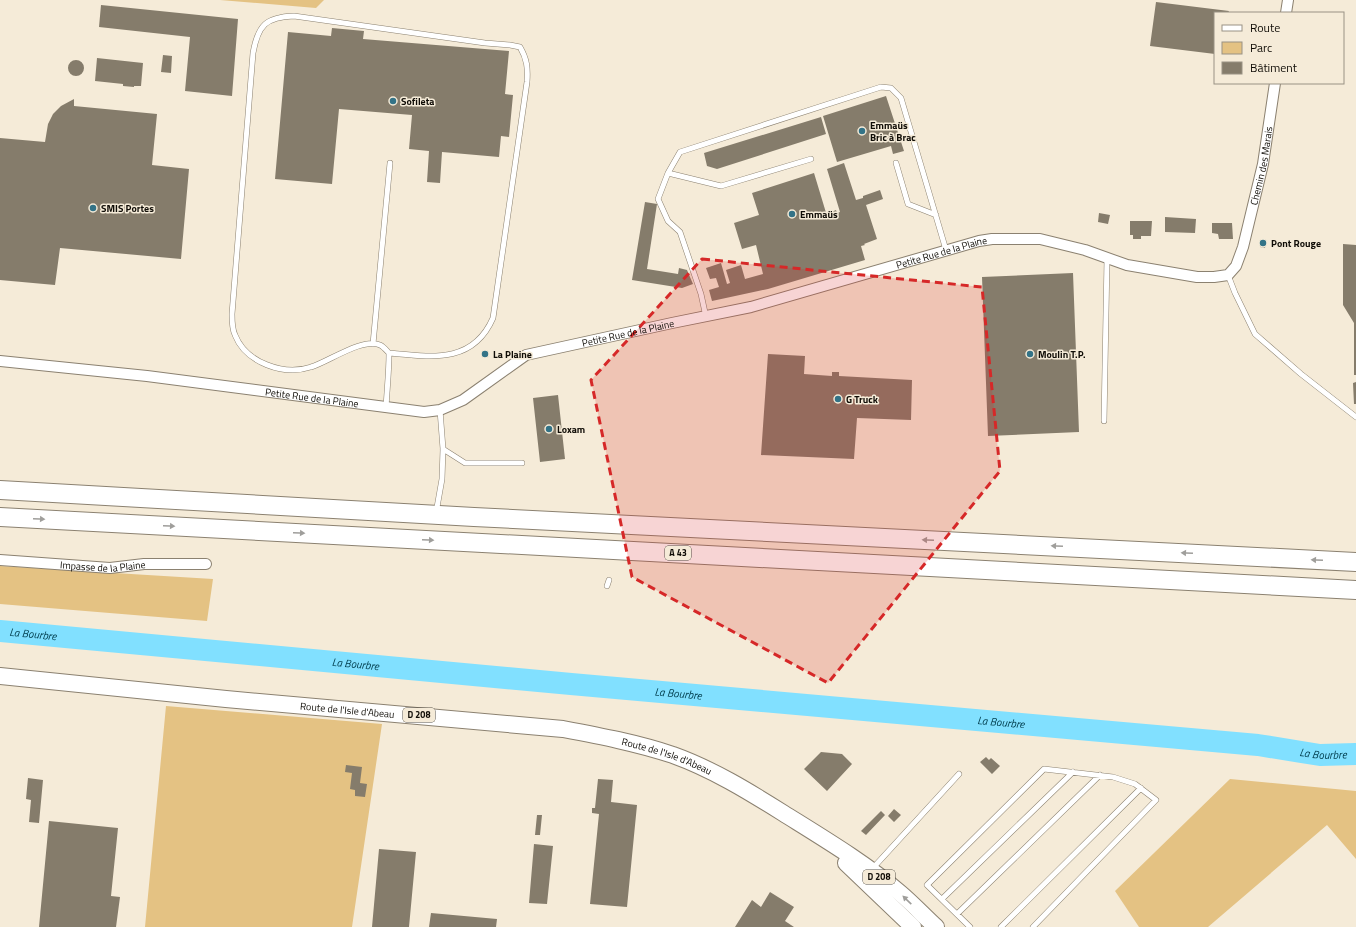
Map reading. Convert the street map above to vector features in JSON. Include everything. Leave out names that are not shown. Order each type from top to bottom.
[{"type":"highway","points":[[0,490],[1356,562]]},
{"type":"highway","name":"A 43","points":[[0,517],[1356,590]]},
{"type":"main road","name":"Route de l'Isle d'Abeau","points":[[0,676],[226,699],[563,729],[617,740],[673,755],[722,778],[755,796],[816,834],[868,876],[913,927]]},
{"type":"main road","name":"Route de l'Isle d'Abeau","points":[[868,876],[900,893],[936,927]]},
{"type":"street","points":[[1286,12],[1288,0]]},
{"type":"street","name":"Chemin des Marais","points":[[1228,275],[1236,266],[1243,247],[1263,164],[1275,84]]},
{"type":"street","name":"Petite Rue de la Plaine","points":[[0,361],[147,376],[424,412],[440,410],[463,400],[526,355],[751,307],[979,240],[1040,239],[1085,250],[1127,265],[1197,276],[1214,277],[1228,275]]},
{"type":"street","name":"Impasse de la Plaine","points":[[0,560],[110,568],[144,564],[206,564]]},
{"type":"lane","points":[[294,16],[485,43],[510,45],[520,47],[526,58],[528,68],[527,82],[494,318],[489,329],[481,338],[459,353],[441,356],[390,353],[381,345],[373,344],[345,351],[311,367],[282,369],[256,360],[241,346],[235,335],[232,323],[232,314],[253,53],[257,35],[271,19],[294,16]]},
{"type":"lane","points":[[706,316],[701,294],[680,232],[668,221],[658,199],[668,173],[680,152],[881,87],[891,88],[902,98],[946,250]]},
{"type":"lane","points":[[668,173],[721,186],[811,159]]},
{"type":"lane","points":[[373,344],[390,163]]},
{"type":"lane","points":[[896,163],[908,204],[936,215]]},
{"type":"lane","points":[[1104,421],[1107,258]]},
{"type":"lane","points":[[1228,275],[1255,334],[1301,374],[1356,418]]},
{"type":"lane","points":[[386,408],[390,353]]},
{"type":"lane","points":[[436,514],[442,479],[443,449],[440,410]]},
{"type":"lane","points":[[443,449],[464,463],[522,463]]},
{"type":"lane","points":[[607,586],[609,580]]},
{"type":"lane","points":[[970,927],[927,885],[1044,769],[1114,777],[1135,784],[1156,800],[1033,927]]},
{"type":"lane","points":[[942,900],[1073,772]]},
{"type":"lane","points":[[868,876],[959,774]]},
{"type":"lane","points":[[957,914],[1100,775]]},
{"type":"lane","points":[[1001,927],[1141,788]]},
{"type":"highlighted area","points":[[702,259],[982,287],[1000,471],[828,683],[632,577],[591,380]]},
{"type":"green space","points":[[220,0],[324,0],[316,8]]},
{"type":"green space","points":[[0,566],[213,579],[207,621],[0,604]]},
{"type":"green space","points":[[166,706],[382,724],[352,927],[145,927]]},
{"type":"green space","points":[[1230,779],[1356,791],[1356,859],[1327,825],[1208,927],[1139,927],[1115,891]]},
{"type":"building","points":[[1156,2],[1229,11],[1214,12],[1214,54],[1150,46]]},
{"type":"building","points":[[101,5],[238,19],[232,96],[185,91],[190,37],[99,27]]},
{"type":"building","name":"Sofileta","points":[[332,28],[364,31],[363,39],[509,51],[505,94],[513,95],[509,137],[501,136],[499,157],[442,152],[440,183],[427,182],[429,151],[409,149],[412,115],[339,109],[332,184],[275,179],[288,32],[331,36]]},
{"type":"building","points":[[163,55],[172,56],[171,73],[161,72]]},
{"type":"building","points":[[97,58],[143,63],[141,86],[123,86],[123,84],[95,81]]},
{"type":"building","points":[[76,60],[82,62],[84,68],[82,74],[76,76],[70,74],[68,68],[70,62]]},
{"type":"building","name":"Emmaüs Bric à Brac","points":[[886,96],[904,151],[893,154],[891,146],[837,162],[823,116]]},
{"type":"building","name":"SMIS Portes","points":[[74,99],[74,106],[157,114],[152,165],[189,169],[181,259],[60,248],[55,285],[0,280],[0,138],[45,142],[48,124],[53,114],[61,106]]},
{"type":"building","points":[[821,117],[826,134],[717,169],[707,166],[704,153]]},
{"type":"building","name":"Emmaüs","points":[[844,163],[856,200],[880,190],[883,199],[866,205],[877,239],[861,246],[865,260],[768,289],[712,301],[709,290],[719,287],[716,278],[710,279],[706,268],[721,263],[727,284],[730,283],[726,270],[741,265],[745,279],[763,274],[756,245],[742,249],[734,223],[759,215],[752,193],[814,173],[827,216],[829,216],[829,213],[836,210],[837,213],[840,212],[827,169]]},
{"type":"building","points":[[645,202],[657,204],[647,269],[678,274],[679,268],[687,270],[693,284],[682,288],[632,280]]},
{"type":"building","points":[[1099,213],[1110,215],[1108,224],[1098,222]]},
{"type":"building","points":[[1165,217],[1196,219],[1195,233],[1165,232]]},
{"type":"building","points":[[1130,221],[1152,221],[1151,236],[1141,236],[1141,239],[1133,239],[1133,235],[1130,235]]},
{"type":"building","points":[[1212,223],[1232,223],[1233,239],[1219,239],[1218,234],[1212,233]]},
{"type":"building","name":"Pont Rouge","points":[[1262,239],[1266,240],[1265,248],[1260,247]]},
{"type":"building","points":[[1343,244],[1356,245],[1356,375],[1354,375],[1354,323],[1343,305]]},
{"type":"building","name":"Moulin T.P.","points":[[1073,273],[1079,432],[988,436],[982,277]]},
{"type":"building","name":"La Plaine","points":[[487,350],[489,353],[483,357],[481,355]]},
{"type":"building","name":"G Truck","points":[[768,354],[805,356],[804,374],[832,376],[832,372],[839,372],[839,376],[912,380],[911,420],[857,418],[854,459],[761,455]]},
{"type":"building","points":[[1356,382],[1356,404],[1354,404],[1353,383]]},
{"type":"building","name":"Loxam","points":[[558,395],[565,459],[540,462],[533,398]]},
{"type":"building","points":[[821,752],[842,754],[852,764],[827,791],[804,769]]},
{"type":"building","points":[[986,757],[989,760],[991,758],[1000,766],[992,774],[980,762]]},
{"type":"building","points":[[346,765],[362,767],[360,783],[367,784],[365,797],[355,796],[355,790],[350,789],[352,773],[345,772]]},
{"type":"building","points":[[28,778],[43,780],[39,823],[29,822],[31,800],[26,799]]},
{"type":"building","points":[[598,779],[613,780],[611,802],[637,805],[627,907],[590,904],[599,814],[592,813],[592,808],[595,808]]},
{"type":"building","points":[[894,809],[901,815],[894,822],[888,816]]},
{"type":"building","points":[[881,811],[885,815],[866,835],[861,831]]},
{"type":"building","points":[[537,815],[542,815],[540,835],[535,835]]},
{"type":"building","points":[[49,821],[118,828],[111,896],[120,897],[116,927],[39,927]]},
{"type":"building","points":[[534,844],[553,846],[547,904],[529,903]]},
{"type":"building","points":[[379,849],[416,852],[409,927],[372,927]]},
{"type":"building","points":[[770,892],[794,907],[785,921],[794,927],[735,927],[752,900],[761,907]]},
{"type":"building","points":[[431,913],[497,919],[496,927],[429,927]]},
{"type":"waterway","name":"La Bourbre","points":[[0,631],[571,684],[1258,745],[1320,755],[1356,754]]},
{"type":"place","name":"Sofileta","points":[[393,101]]},
{"type":"place","name":"Emmaüs Bric à Brac","points":[[862,131]]},
{"type":"place","name":"SMIS Portes","points":[[93,208]]},
{"type":"place","name":"Emmaüs","points":[[792,214]]},
{"type":"place","name":"Pont Rouge","points":[[1263,243]]},
{"type":"place","name":"La Plaine","points":[[485,354]]},
{"type":"place","name":"Moulin T.P.","points":[[1030,354]]},
{"type":"place","name":"G Truck","points":[[838,399]]},
{"type":"place","name":"Loxam","points":[[549,429]]}]
